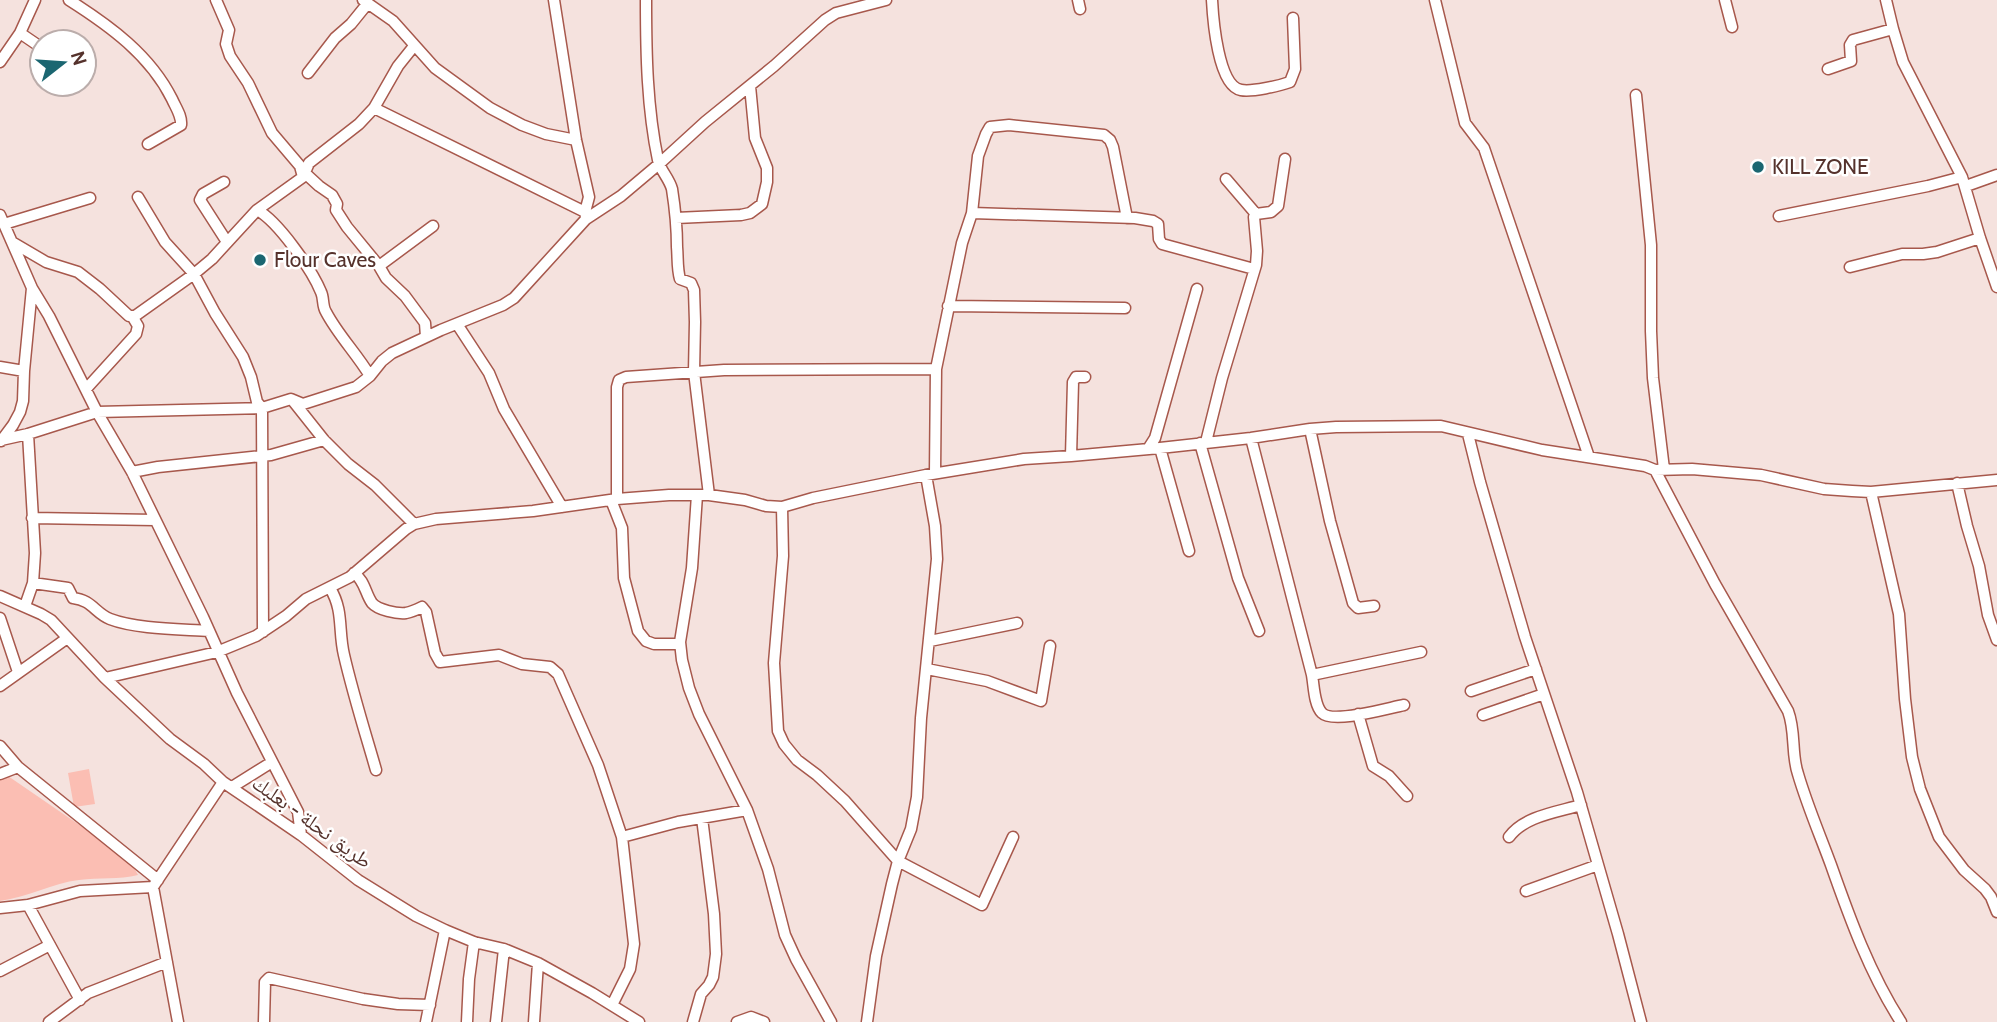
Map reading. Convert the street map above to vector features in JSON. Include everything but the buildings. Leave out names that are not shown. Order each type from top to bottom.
[{"type":"street","points":[[0,62],[20,33],[35,0]]},
{"type":"street","points":[[69,0],[105,23],[139,53],[162,80],[171,96],[181,118],[181,125],[148,144]]},
{"type":"street","points":[[216,0],[229,30],[226,44],[230,55],[248,83],[272,133],[300,166],[305,176],[332,195],[337,204],[336,210],[346,228],[425,323],[426,337]]},
{"type":"street","points":[[554,0],[576,140],[589,197],[585,216]]},
{"type":"street","points":[[646,0],[646,45],[659,164],[671,187],[676,218],[678,272],[680,279],[691,283],[694,290],[694,372],[703,495],[680,645],[682,660],[688,688],[699,714],[747,810],[768,869],[785,935],[831,1022]]},
{"type":"street","points":[[1,441],[97,412],[262,408],[290,399],[303,404],[356,387],[392,353],[514,298],[585,216],[621,196],[825,20],[836,13],[886,0]]},
{"type":"street","points":[[1212,0],[1215,37],[1225,70],[1230,83],[1241,90],[1290,82],[1295,69],[1293,18]]},
{"type":"street","points":[[1435,0],[1465,123],[1484,148],[1589,457]]},
{"type":"street","points":[[1725,0],[1732,27]]},
{"type":"street","points":[[1886,0],[1903,62],[1964,182],[1997,287]]},
{"type":"street","points":[[308,72],[335,38],[351,24],[366,2],[393,21],[435,68],[490,108],[546,134],[576,140]]},
{"type":"street","points":[[1828,69],[1851,61],[1851,42],[1893,29]]},
{"type":"street","points":[[20,33],[28,38]]},
{"type":"street","points":[[132,316],[144,311],[194,274],[257,210],[305,176],[309,163],[359,124],[374,108],[398,66],[414,46]]},
{"type":"street","points":[[676,218],[741,215],[750,213],[762,204],[768,174],[755,138],[750,86]]},
{"type":"street","points":[[1636,95],[1651,245],[1651,331],[1660,470],[1714,584],[1788,711],[1794,731],[1794,761],[1803,791],[1867,958],[1900,1022]]},
{"type":"street","points":[[374,108],[585,216]]},
{"type":"street","points":[[867,1022],[876,956],[898,861],[915,813],[937,542],[930,474],[936,369],[962,243],[972,213],[978,156],[990,127],[1009,125],[1104,135],[1113,147],[1127,218]]},
{"type":"street","points":[[1256,214],[1276,209],[1286,159]]},
{"type":"street","points":[[1779,216],[1997,175]]},
{"type":"street","points":[[1226,179],[1256,214],[1257,251],[1203,443],[1238,579],[1259,631]]},
{"type":"street","points":[[224,182],[203,194],[200,200],[227,242]]},
{"type":"street","points":[[138,197],[165,242],[194,274],[243,357],[257,402],[262,408],[262,632]]},
{"type":"street","points":[[90,198],[2,220],[32,288],[97,412],[132,472],[217,652],[298,812],[301,835]]},
{"type":"street","points":[[257,210],[265,214],[313,276],[323,294],[324,309],[370,376]]},
{"type":"street","points":[[972,213],[1127,218],[1156,222],[1162,244],[1254,269]]},
{"type":"street","points":[[379,266],[433,226]]},
{"type":"street","points":[[1850,267],[1902,254],[1937,252],[1980,238]]},
{"type":"street","points":[[12,242],[46,261],[78,272],[132,316],[138,326],[136,334],[86,389]]},
{"type":"street","points":[[1,441],[20,412],[32,288]]},
{"type":"street","points":[[1148,449],[1155,438],[1197,289]]},
{"type":"street","points":[[948,306],[1125,308]]},
{"type":"street","points":[[457,324],[489,373],[505,409],[562,507]]},
{"type":"street","points":[[0,367],[24,371]]},
{"type":"street","points":[[680,645],[646,641],[638,631],[624,578],[622,528],[614,500],[619,380],[632,376],[724,370],[936,369]]},
{"type":"street","points":[[1071,456],[1073,382],[1076,377],[1085,377]]},
{"type":"street","points":[[290,399],[324,440],[414,524]]},
{"type":"street","points":[[105,678],[217,652],[238,644],[262,632],[306,599],[355,573],[389,541],[414,524],[436,519],[533,511],[614,500],[703,495],[782,507],[930,474],[1024,458],[1160,448],[1310,429],[1441,426],[1542,450],[1660,470],[1692,469],[1760,475],[1824,489],[1871,492],[1997,480]]},
{"type":"street","points":[[1310,429],[1330,521],[1353,603],[1358,608],[1374,606]]},
{"type":"street","points":[[25,606],[33,583],[35,553],[28,434]]},
{"type":"street","points":[[1468,434],[1536,669],[1581,805],[1641,1022]]},
{"type":"street","points":[[1251,438],[1318,706],[1322,713],[1334,718],[1404,705]]},
{"type":"street","points":[[132,472],[262,456],[324,440]]},
{"type":"street","points":[[1160,448],[1189,551]]},
{"type":"street","points":[[1957,483],[1966,526],[1979,566],[1988,615],[1997,640]]},
{"type":"street","points":[[1871,492],[1899,614],[1905,699],[1912,757],[1920,789],[1939,837],[1964,870],[1985,889],[1997,912]]},
{"type":"street","points":[[782,507],[783,556],[774,663],[778,731],[789,753],[845,801],[898,861],[982,905],[1013,837]]},
{"type":"street","points":[[32,518],[155,520]]},
{"type":"street","points":[[355,573],[362,579],[372,602],[382,609],[405,613],[422,607],[426,612],[435,653],[440,662],[499,655],[522,664],[555,670],[598,765],[622,837],[634,944],[630,969],[612,1005]]},
{"type":"street","points":[[33,583],[68,588],[73,598],[84,599],[110,619],[146,626],[209,631]]},
{"type":"street","points":[[330,588],[340,611],[345,659],[376,770]]},
{"type":"street","name":"طريق نحلة - بعلبك","points":[[0,596],[51,620],[66,639],[170,739],[358,880],[415,916],[445,930],[538,963],[639,1022]]},
{"type":"street","points":[[0,618],[18,672]]},
{"type":"street","points":[[929,641],[1017,622]]},
{"type":"street","points":[[0,686],[66,639]]},
{"type":"street","points":[[927,669],[987,681],[1041,701],[1050,646]]},
{"type":"street","points":[[1312,675],[1422,652]]},
{"type":"street","points":[[1471,691],[1536,669]]},
{"type":"street","points":[[1483,715],[1545,694]]},
{"type":"street","points":[[1358,714],[1373,766],[1390,776],[1407,796]]},
{"type":"street","points":[[0,746],[18,767],[155,883],[178,1022]]},
{"type":"street","points":[[0,908],[28,905],[80,891],[155,883],[227,784],[272,762]]},
{"type":"street","points":[[0,774],[18,767]]},
{"type":"street","points":[[1509,837],[1520,826],[1538,818],[1581,805]]},
{"type":"street","points":[[622,837],[747,810]]},
{"type":"street","points":[[694,1022],[701,994],[709,985],[715,968],[714,914],[702,818]]},
{"type":"street","points":[[1526,891],[1598,865]]},
{"type":"street","points":[[28,905],[80,1000]]},
{"type":"street","points":[[426,1022],[445,930]]},
{"type":"street","points":[[467,1022],[474,942]]},
{"type":"street","points":[[0,971],[50,945]]},
{"type":"street","points":[[496,1022],[504,949]]},
{"type":"street","points":[[49,1022],[88,993],[167,962]]},
{"type":"street","points":[[534,1022],[538,963]]},
{"type":"street","points":[[264,1022],[263,989],[269,978],[363,999],[430,1005]]},
{"type":"street","points":[[737,1022],[751,1017],[764,1022]]},
{"type":"shaded area","points":[[89,769],[95,804],[74,807],[68,773]]},
{"type":"shaded area","points":[[8,776],[129,859],[138,875],[69,882],[0,901],[0,779]]},
{"type":"place","name":"KILL ZONE","points":[[1758,167]]},
{"type":"place","name":"Flour Caves","points":[[260,260]]}]
